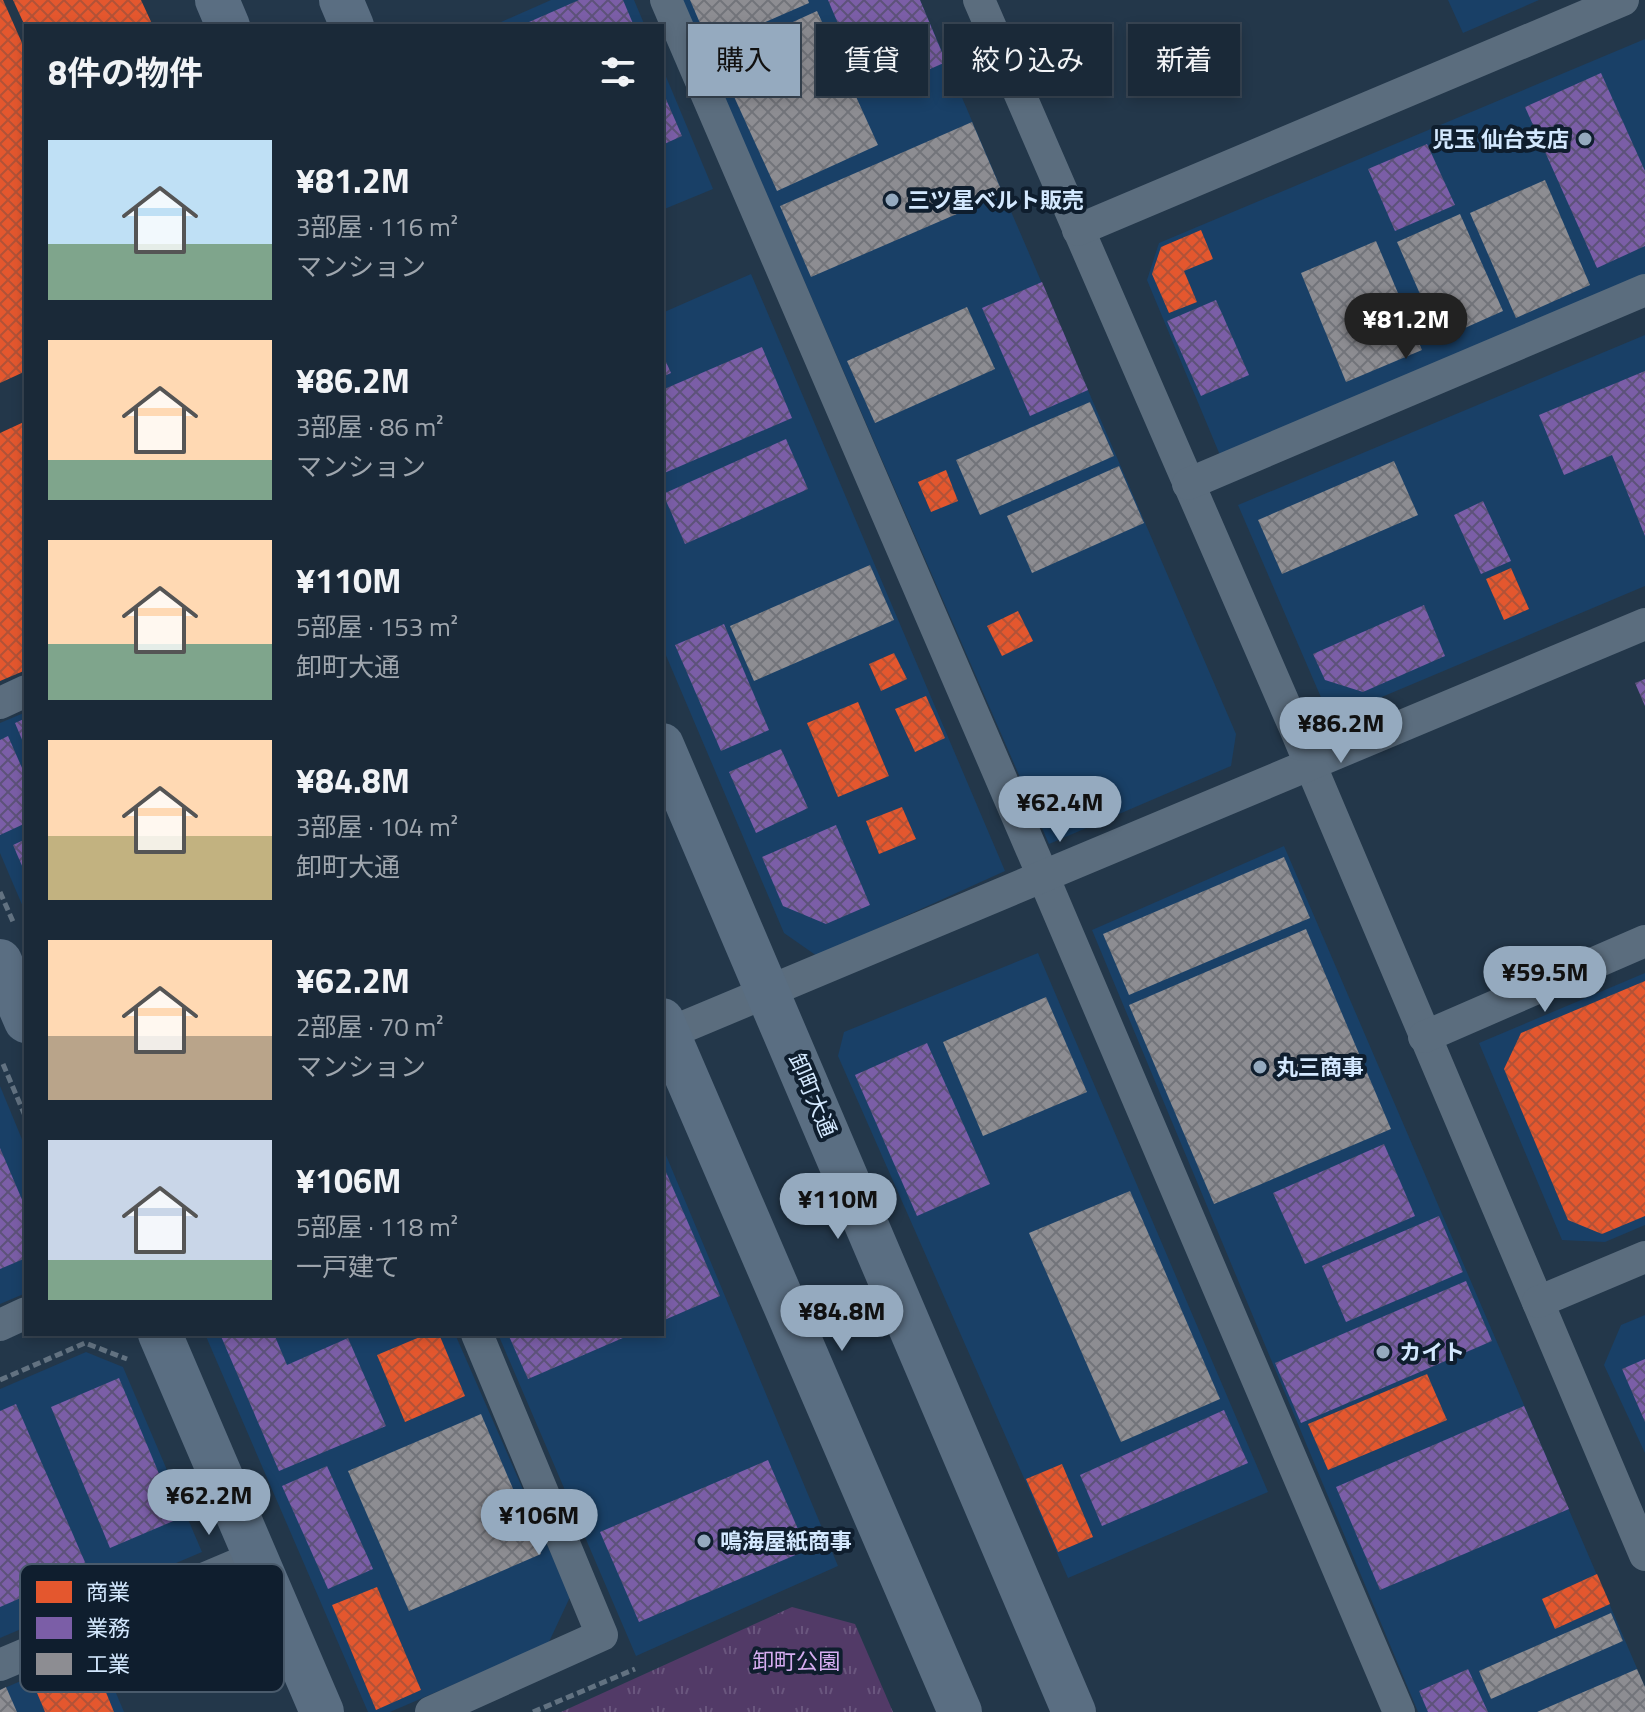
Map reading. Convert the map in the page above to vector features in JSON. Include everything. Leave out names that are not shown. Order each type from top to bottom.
[{"type":"street","points":[[217,0],[227,24]]},
{"type":"street","points":[[341,0],[351,24]]},
{"type":"street","points":[[666,0],[1399,1712]]},
{"type":"street","points":[[979,0],[1310,764],[1645,1555]]},
{"type":"street","points":[[1078,230],[1623,0]]},
{"type":"street","points":[[1188,484],[1645,290]]},
{"type":"street","points":[[960,1712],[664,1030],[769,991],[1645,624]]},
{"type":"street","points":[[0,703],[24,692]]},
{"type":"street","name":"卸町大通","points":[[664,750],[1074,1712]]},
{"type":"street","points":[[1424,1037],[1645,941]]},
{"type":"street","points":[[0,961],[16,1016]]},
{"type":"street","points":[[1538,1302],[1645,1257]]},
{"type":"street","points":[[0,1325],[24,1314]]},
{"type":"street","points":[[161,1336],[258,1564]]},
{"type":"street","points":[[431,1712],[602,1635],[478,1336]]},
{"type":"street","points":[[238,1564],[255,1557]]},
{"type":"street","points":[[284,1624],[322,1712]]},
{"type":"street","points":[[0,1665],[20,1657]]},
{"type":"path","points":[[3,1064],[24,1113]]},
{"type":"path","points":[[0,1380],[85,1343]]},
{"type":"path","points":[[533,1712],[635,1669]]},
{"type":"shaded area","points":[[551,0],[634,0],[644,24],[497,24]]},
{"type":"shaded area","points":[[682,0],[920,0],[944,56],[944,96],[961,96],[1236,734],[1231,766],[1049,844],[724,96],[800,96],[800,24],[692,24]]},
{"type":"shaded area","points":[[1448,0],[1539,0],[1463,33]]},
{"type":"shaded area","points":[[1645,39],[1645,280],[1222,460],[1147,280],[1159,243]]},
{"type":"shaded area","points":[[664,72],[713,189],[664,209]]},
{"type":"shaded area","points":[[751,274],[1005,871],[817,956],[784,933],[664,651],[664,312]]},
{"type":"shaded area","points":[[1645,335],[1645,586],[1358,707],[1323,702],[1238,505]]},
{"type":"shaded area","points":[[24,713],[24,909],[0,853],[0,723]]},
{"type":"shaded area","points":[[1284,846],[1645,1687],[1645,1712],[1418,1712],[1092,930]]},
{"type":"shaded area","points":[[1038,953],[1268,1492],[1068,1578],[838,1056],[844,1032]]},
{"type":"shaded area","points":[[1645,973],[1645,1225],[1605,1242],[1562,1240],[1479,1043]]},
{"type":"shaded area","points":[[0,1086],[24,1144],[24,1294],[0,1304]]},
{"type":"shaded area","points":[[664,1150],[838,1566],[636,1656],[499,1336],[664,1336]]},
{"type":"shaded area","points":[[1645,1315],[1645,1453],[1604,1365],[1621,1325]]},
{"type":"shaded area","points":[[206,1336],[456,1336],[570,1597],[548,1644],[390,1712],[368,1712]]},
{"type":"shaded area","points":[[86,1352],[123,1367],[202,1552],[174,1564],[20,1564],[20,1629],[0,1638],[0,1389]]},
{"type":"shaded area","points":[[20,1681],[20,1692],[116,1692],[124,1712],[0,1712],[0,1690]]},
{"type":"green space","name":"卸町公園","points":[[792,1607],[855,1624],[893,1712],[561,1712]]},
{"type":"building: 商業","points":[[0,0],[3,0],[24,47],[24,372],[0,383]]},
{"type":"building: 商業","points":[[13,0],[141,0],[152,24],[24,24]]},
{"type":"building: 商業","points":[[1201,230],[1213,259],[1184,271],[1197,302],[1169,313],[1152,274],[1161,247]]},
{"type":"building: 商業","points":[[24,422],[24,671],[0,681],[0,433]]},
{"type":"building: 商業","points":[[946,470],[958,501],[931,512],[918,482]]},
{"type":"building: 商業","points":[[1511,568],[1529,609],[1504,620],[1486,579]]},
{"type":"building: 商業","points":[[1018,611],[1033,641],[1002,656],[987,626]]},
{"type":"building: 商業","points":[[894,653],[907,679],[881,691],[869,664]]},
{"type":"building: 商業","points":[[926,696],[945,738],[915,752],[895,709]]},
{"type":"building: 商業","points":[[858,702],[889,776],[838,797],[807,723]]},
{"type":"building: 商業","points":[[902,807],[916,839],[879,854],[866,821]]},
{"type":"building: 商業","points":[[1645,981],[1645,1216],[1602,1234],[1568,1220],[1504,1069],[1521,1033]]},
{"type":"building: 商業","points":[[422,1336],[440,1336],[465,1396],[405,1422],[377,1355]]},
{"type":"building: 商業","points":[[1427,1374],[1447,1420],[1328,1470],[1308,1424]]},
{"type":"building: 商業","points":[[1062,1464],[1093,1537],[1058,1552],[1026,1479]]},
{"type":"building: 商業","points":[[1597,1574],[1610,1604],[1555,1629],[1542,1599]]},
{"type":"building: 商業","points":[[377,1587],[421,1690],[376,1710],[332,1605]]},
{"type":"building: 商業","points":[[37,1692],[106,1692],[114,1712],[45,1712]]},
{"type":"building: 業務","points":[[579,0],[623,0],[633,24],[525,24]]},
{"type":"building: 業務","points":[[828,0],[920,0],[944,63],[928,70],[928,24],[838,24]]},
{"type":"building: 業務","name":"児玉 仙台支店","points":[[1601,73],[1645,171],[1645,246],[1597,268],[1525,107]]},
{"type":"building: 業務","points":[[664,95],[682,136],[664,144]]},
{"type":"building: 業務","points":[[1427,144],[1455,205],[1395,231],[1368,169]]},
{"type":"building: 業務","points":[[1042,282],[1088,390],[1030,416],[982,308]]},
{"type":"building: 業務","points":[[1216,300],[1249,375],[1201,396],[1167,321]]},
{"type":"building: 業務","points":[[762,347],[792,418],[664,473],[664,389]]},
{"type":"building: 業務","points":[[664,357],[671,373],[664,376]]},
{"type":"building: 業務","points":[[1645,371],[1645,536],[1612,455],[1564,475],[1539,415]]},
{"type":"building: 業務","points":[[786,439],[808,489],[685,544],[664,494]]},
{"type":"building: 業務","points":[[1483,501],[1511,561],[1481,574],[1454,515]]},
{"type":"building: 業務","points":[[1424,605],[1445,656],[1363,692],[1325,680],[1313,654]]},
{"type":"building: 業務","points":[[724,624],[769,730],[721,751],[675,645]]},
{"type":"building: 業務","points":[[1645,679],[1645,706],[1635,683]]},
{"type":"building: 業務","points":[[24,719],[24,744],[15,723]]},
{"type":"building: 業務","points":[[8,736],[24,772],[24,824],[0,835],[0,740]]},
{"type":"building: 業務","points":[[781,749],[808,808],[756,833],[729,772]]},
{"type":"building: 業務","points":[[836,825],[870,905],[826,924],[783,906],[762,857]]},
{"type":"building: 業務","points":[[24,840],[24,870],[13,845]]},
{"type":"building: 業務","points":[[927,1043],[990,1184],[917,1216],[855,1075]]},
{"type":"building: 業務","points":[[1384,1144],[1415,1216],[1305,1264],[1273,1193]]},
{"type":"building: 業務","points":[[0,1148],[24,1204],[24,1259],[0,1269]]},
{"type":"building: 業務","points":[[664,1168],[720,1296],[664,1320]]},
{"type":"building: 業務","points":[[1439,1216],[1463,1272],[1346,1322],[1322,1266]]},
{"type":"building: 業務","name":"カイト","points":[[1466,1281],[1492,1341],[1301,1423],[1275,1363]]},
{"type":"building: 業務","points":[[221,1336],[275,1336],[287,1365],[348,1338],[386,1426],[279,1471]]},
{"type":"building: 業務","points":[[509,1336],[627,1336],[528,1379]]},
{"type":"building: 業務","points":[[1645,1359],[1645,1422],[1622,1369]]},
{"type":"building: 業務","points":[[119,1378],[178,1519],[110,1548],[51,1407]]},
{"type":"building: 業務","points":[[16,1404],[86,1564],[20,1564],[20,1598],[0,1607],[0,1411]]},
{"type":"building: 業務","points":[[1524,1406],[1569,1509],[1380,1590],[1336,1487]]},
{"type":"building: 業務","points":[[1224,1410],[1248,1463],[1102,1526],[1080,1475]]},
{"type":"building: 業務","name":"鳴海屋紙商事","points":[[768,1460],[807,1550],[639,1622],[600,1532]]},
{"type":"building: 業務","points":[[327,1466],[373,1569],[328,1589],[282,1486]]},
{"type":"building: 業務","points":[[1468,1669],[1488,1712],[1428,1712],[1419,1691]]},
{"type":"building: 工業","points":[[690,0],[808,0],[809,3],[761,24],[700,24]]},
{"type":"building: 工業","points":[[817,11],[823,24],[816,24],[816,96],[856,96],[878,145],[777,191],[734,96],[800,96],[800,24],[788,24]]},
{"type":"building: 工業","name":"三ツ星ベルト販売","points":[[972,122],[1003,194],[811,277],[780,206]]},
{"type":"building: 工業","points":[[1545,180],[1590,285],[1516,318],[1470,213]]},
{"type":"building: 工業","points":[[1460,214],[1503,311],[1440,339],[1397,242]]},
{"type":"building: 工業","points":[[1376,241],[1422,350],[1346,382],[1301,273]]},
{"type":"building: 工業","points":[[967,307],[995,369],[875,423],[847,361]]},
{"type":"building: 工業","points":[[1090,402],[1114,456],[980,515],[956,460]]},
{"type":"building: 工業","points":[[1394,461],[1418,515],[1282,574],[1258,520]]},
{"type":"building: 工業","points":[[1119,466],[1144,523],[1032,573],[1007,516]]},
{"type":"building: 工業","points":[[870,565],[894,620],[754,681],[730,626]]},
{"type":"building: 工業","points":[[1284,857],[1310,918],[1129,995],[1103,934]]},
{"type":"building: 工業","name":"丸三商事","points":[[1306,929],[1391,1129],[1214,1204],[1129,1005]]},
{"type":"building: 工業","points":[[1046,997],[1087,1092],[983,1136],[943,1042]]},
{"type":"building: 工業","points":[[1130,1191],[1220,1399],[1121,1442],[1029,1233]]},
{"type":"building: 工業","points":[[481,1414],[541,1554],[409,1611],[348,1471]]},
{"type":"building: 工業","points":[[1611,1613],[1623,1641],[1491,1699],[1479,1671]]},
{"type":"building: 工業","points":[[1637,1669],[1645,1687],[1645,1712],[1537,1712]]},
{"type":"building: 工業","points":[[6,1687],[17,1712],[0,1712],[0,1690]]},
{"type":"place","name":"児玉 仙台支店","points":[[1585,139]]},
{"type":"place","name":"三ツ星ベルト販売","points":[[892,200]]},
{"type":"place","name":"丸三商事","points":[[1260,1067]]},
{"type":"place","name":"カイト","points":[[1383,1352]]},
{"type":"place","name":"鳴海屋紙商事","points":[[704,1541]]}]
